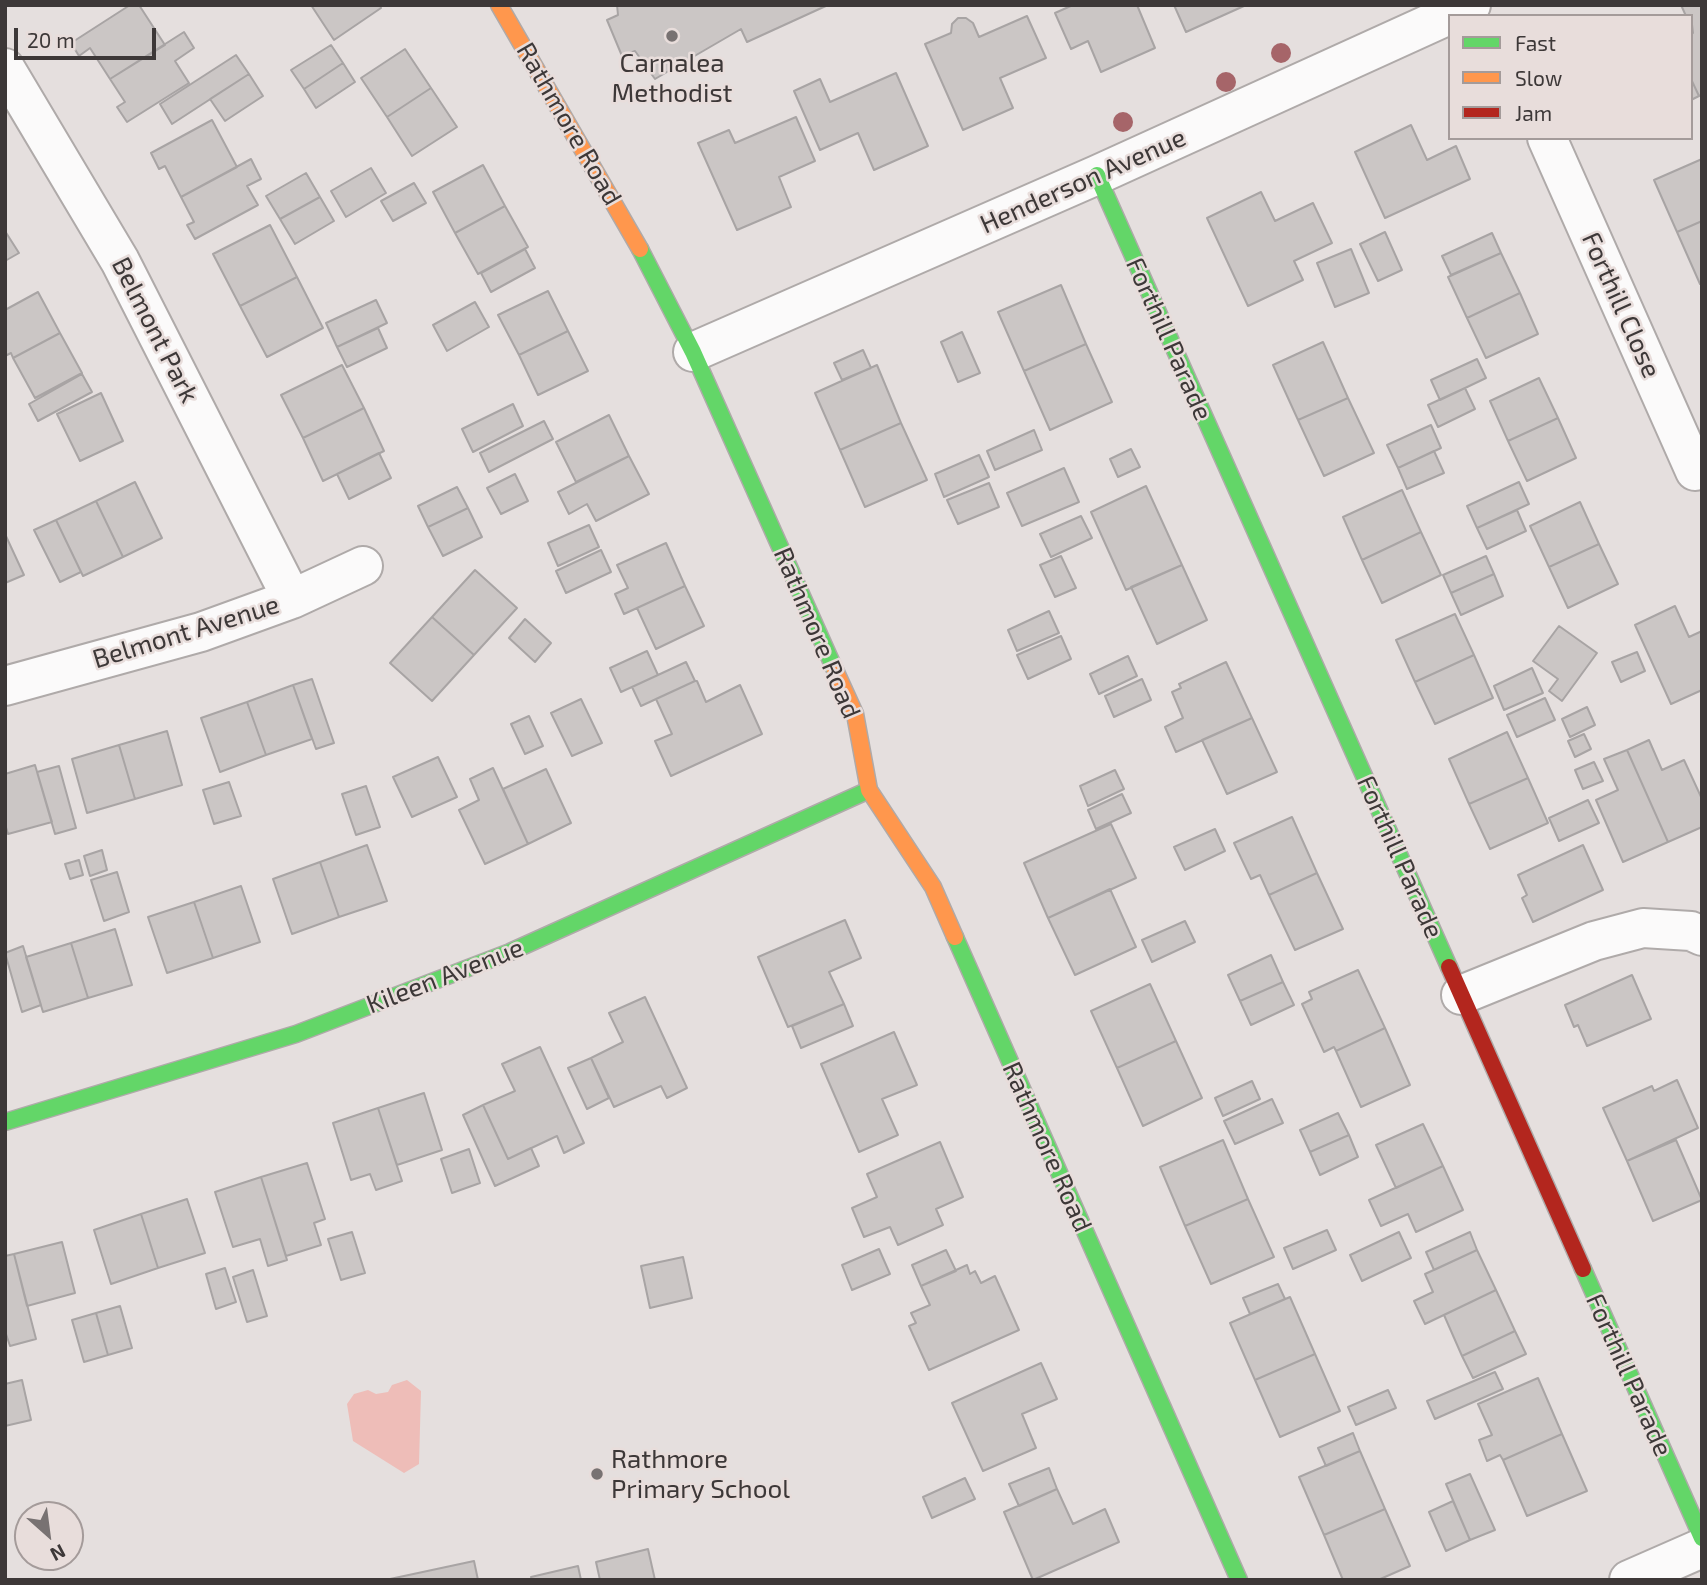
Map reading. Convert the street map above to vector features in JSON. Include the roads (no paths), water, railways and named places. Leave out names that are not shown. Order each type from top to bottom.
[{"type":"street","name":"Rathmore Road","points":[[499,5],[636,241],[693,352],[855,714],[869,790],[933,887],[1239,1580]]},
{"type":"street","name":"Henderson Avenue","points":[[1451,14],[1471,5]]},
{"type":"street","name":"Henderson Avenue","points":[[693,352],[1097,175],[1448,15]]},
{"type":"street","name":"Belmont Park","points":[[5,68],[120,261],[292,599]]},
{"type":"street","name":"Forthill Close","points":[[1547,140],[1695,471]]},
{"type":"street","name":"Forthill Parade","points":[[1097,175],[1702,1538]]},
{"type":"street","name":"Belmont Avenue","points":[[5,686],[201,632],[292,599],[363,566]]},
{"type":"street","name":"Kileen Avenue","points":[[5,1122],[296,1034],[449,976],[510,952],[869,790]]},
{"type":"street","points":[[1461,995],[1594,941],[1643,928],[1691,931],[1702,936]]},
{"type":"street","points":[[1629,1580],[1702,1548]]},
{"type":"place","name":"Carnalea Methodist","points":[[672,36]]},
{"type":"place","name":"Rathmore Primary School","points":[[597,1474]]}]
